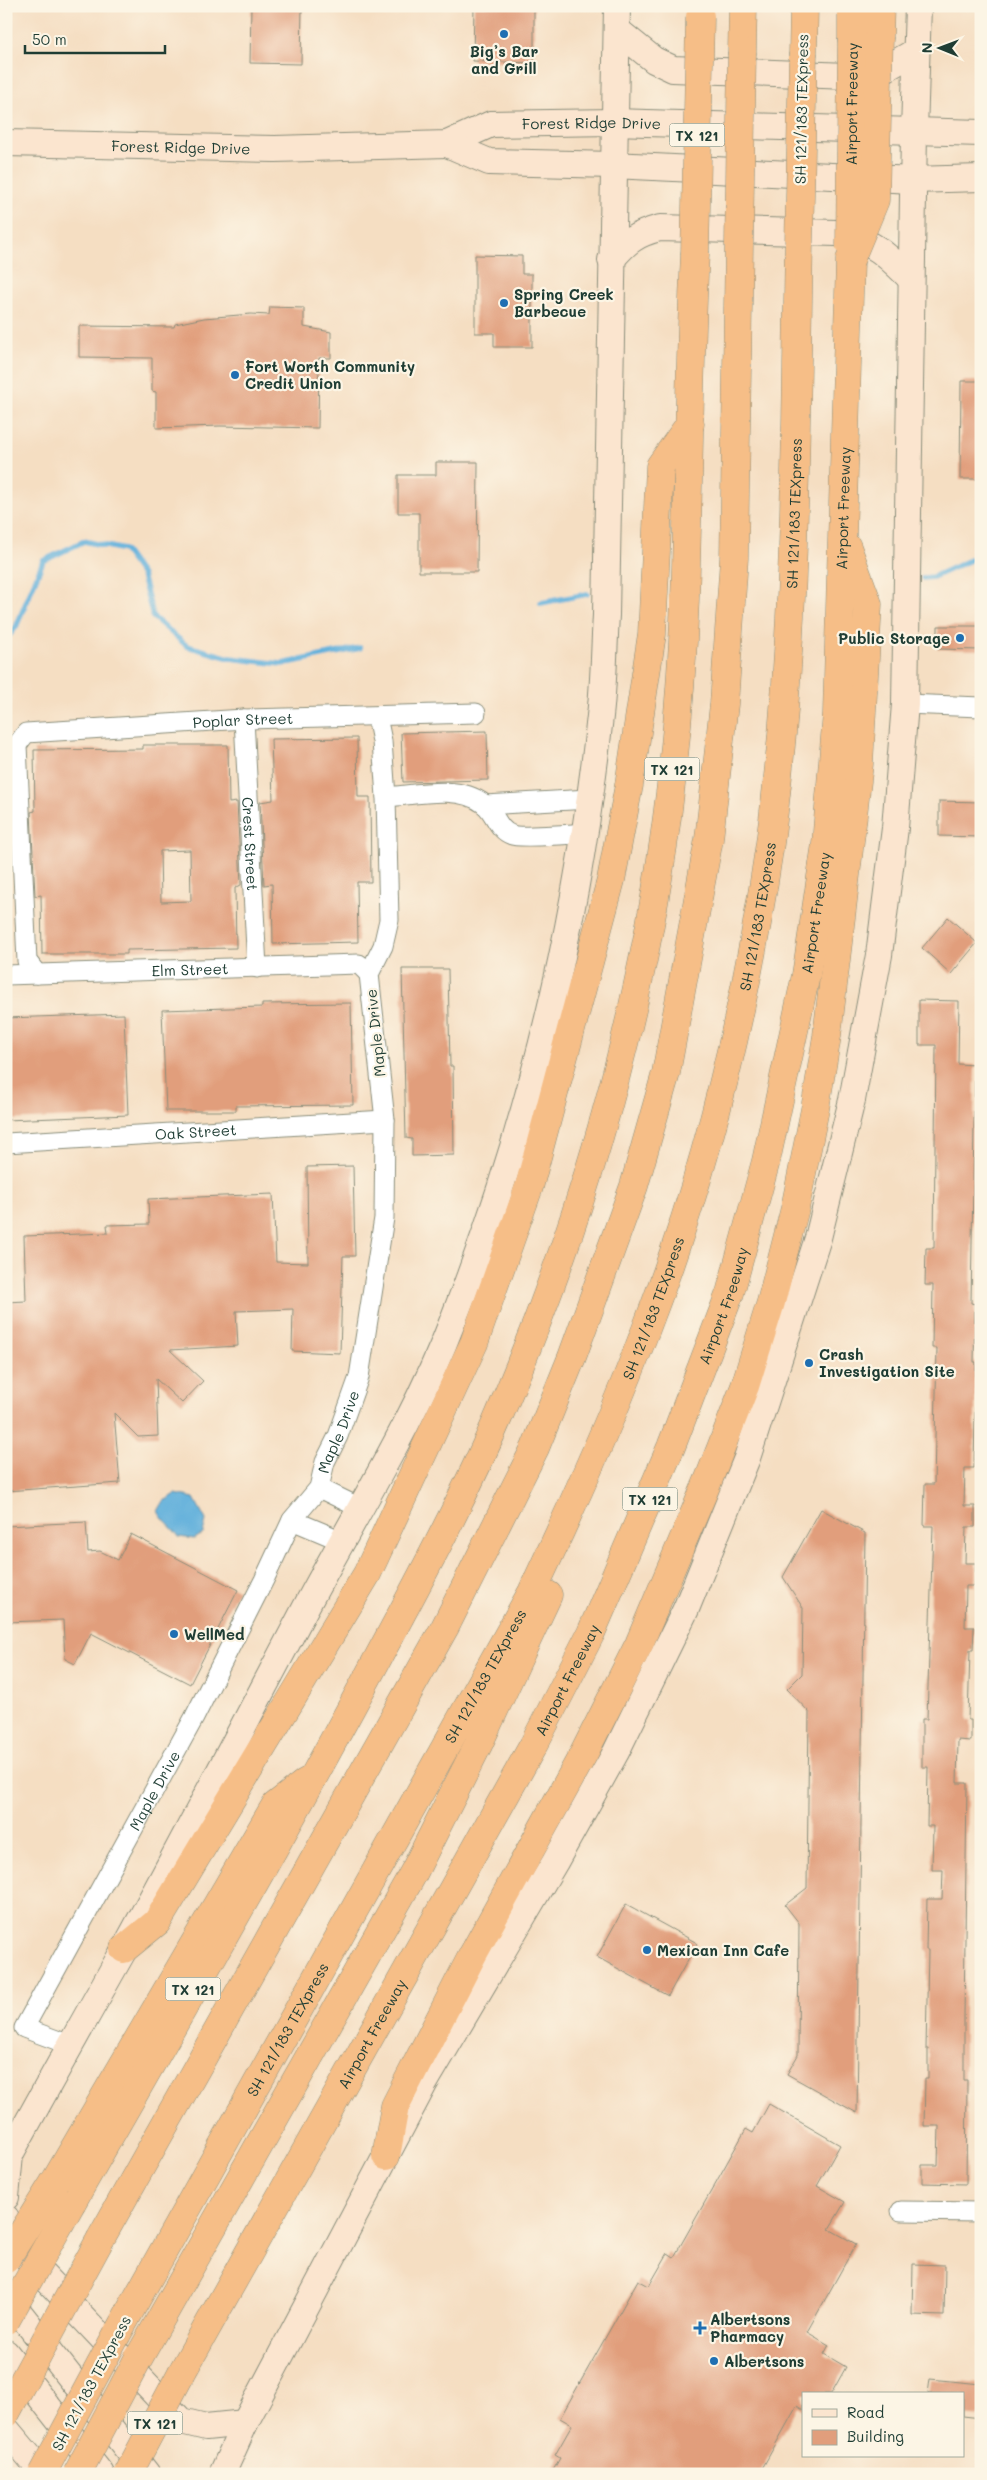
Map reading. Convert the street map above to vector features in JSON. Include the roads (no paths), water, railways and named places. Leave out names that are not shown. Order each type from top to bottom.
[{"type":"highway","points":[[6,2413],[101,2238],[445,1627],[490,1540],[534,1448],[572,1357],[634,1186],[668,1063],[709,839],[723,714],[734,558],[743,6]]},
{"type":"highway","name":"SH 121/183 TEXpress","points":[[43,2474],[117,2334],[528,1600],[571,1512],[641,1343],[680,1232],[734,1037],[754,938],[770,842],[782,741],[790,643],[804,6]]},
{"type":"highway","name":"Airport Freeway","points":[[128,2474],[182,2372],[534,1744],[587,1641],[632,1543],[730,1293],[766,1161],[806,975],[826,844],[836,713],[842,534],[850,270],[852,6]]},
{"type":"highway","points":[[850,270],[875,200],[880,6]]},
{"type":"highway","name":"TX 121","points":[[6,2320],[315,1775],[456,1508],[508,1394],[557,1269],[607,1108],[638,983],[657,885],[672,767],[685,605],[700,12]]},
{"type":"highway","points":[[124,1949],[158,1922],[367,1574],[474,1343],[529,1187],[611,880],[629,785],[652,634],[660,466],[690,424]]},
{"type":"highway","points":[[386,2156],[395,2106],[472,1956],[584,1754],[639,1644],[715,1463],[744,1386],[771,1302],[795,1208],[815,1109],[828,1026],[859,764],[868,604],[842,534]]},
{"type":"highway","points":[[77,2474],[138,2359],[414,1872],[546,1603],[571,1512]]},
{"type":"highway","points":[[6,2258],[55,2180],[274,1806],[315,1775]]},
{"type":"highway","points":[[147,2474],[182,2372]]},
{"type":"main road","points":[[222,2474],[245,2423],[424,2084],[555,1862],[616,1752],[686,1609],[747,1458],[818,1238],[852,1100],[879,955],[895,828],[905,704],[911,279],[918,6]]},
{"type":"main road","points":[[617,18],[654,60],[673,69],[871,77],[916,52]]},
{"type":"main road","points":[[6,2197],[7,2158],[124,1949],[342,1541],[396,1444],[452,1324],[503,1184],[539,1056],[567,933],[585,833],[600,712],[606,615],[611,260],[617,18]]},
{"type":"main road","name":"Forest Ridge Drive","points":[[6,143],[274,149],[447,144],[491,124],[614,122],[981,133]]},
{"type":"main road","name":"Forest Ridge Drive","points":[[447,144],[488,162],[613,165],[913,180],[981,178]]},
{"type":"main road","points":[[611,260],[625,244],[641,232],[660,228],[837,232],[861,238],[879,249],[911,279]]},
{"type":"main road","points":[[6,2218],[18,2249],[181,2421],[206,2427],[245,2423]]},
{"type":"main road","points":[[6,2296],[147,2474]]},
{"type":"main road","points":[[6,2353],[101,2474]]},
{"type":"main road","points":[[6,2429],[43,2474]]},
{"type":"street","points":[[905,704],[981,706]]},
{"type":"street","name":"Poplar Street","points":[[37,974],[27,961],[17,745],[26,733],[244,719],[476,713]]},
{"type":"street","name":"Maple Drive","points":[[70,2045],[24,2028],[194,1718],[264,1580],[292,1520],[319,1488],[325,1462],[338,1436],[359,1377],[384,1218],[385,1120],[369,974],[383,946],[388,920],[386,797],[382,741],[377,717]]},
{"type":"street","name":"Crest Street","points":[[244,719],[257,968]]},
{"type":"street","points":[[386,797],[451,793],[472,797],[485,805],[499,825],[512,836],[585,833]]},
{"type":"street","points":[[485,805],[589,799]]},
{"type":"street","name":"Elm Street","points":[[6,975],[360,964],[369,974]]},
{"type":"street","name":"Oak Street","points":[[6,1142],[385,1120]]},
{"type":"street","points":[[319,1488],[360,1508]]},
{"type":"street","points":[[292,1520],[342,1541]]},
{"type":"street","points":[[902,2210],[981,2212]]},
{"type":"water","points":[[176,1494],[194,1498],[206,1520],[203,1534],[194,1539],[179,1537],[158,1511],[164,1501]]},
{"type":"waterway","points":[[6,639],[16,627],[43,561],[84,541],[124,550],[142,575],[153,617],[187,646],[230,658],[282,664],[360,648]]},
{"type":"waterway","points":[[923,578],[933,577],[981,555]]},
{"type":"waterway","points":[[541,603],[587,594]]},
{"type":"place","name":"Big’s Bar and Grill","points":[[504,34]]},
{"type":"place","name":"Spring Creek Barbecue","points":[[504,303]]},
{"type":"place","name":"Fort Worth Community Credit Union","points":[[235,375]]},
{"type":"place","name":"Public Storage","points":[[960,638]]},
{"type":"place","name":"Crash Investigation Site","points":[[809,1363]]},
{"type":"place","name":"WellMed","points":[[174,1634]]},
{"type":"place","name":"Mexican Inn Cafe","points":[[647,1950]]},
{"type":"place","name":"Albertsons Pharmacy","points":[[700,2328]]},
{"type":"place","name":"Albertsons","points":[[714,2361]]}]
